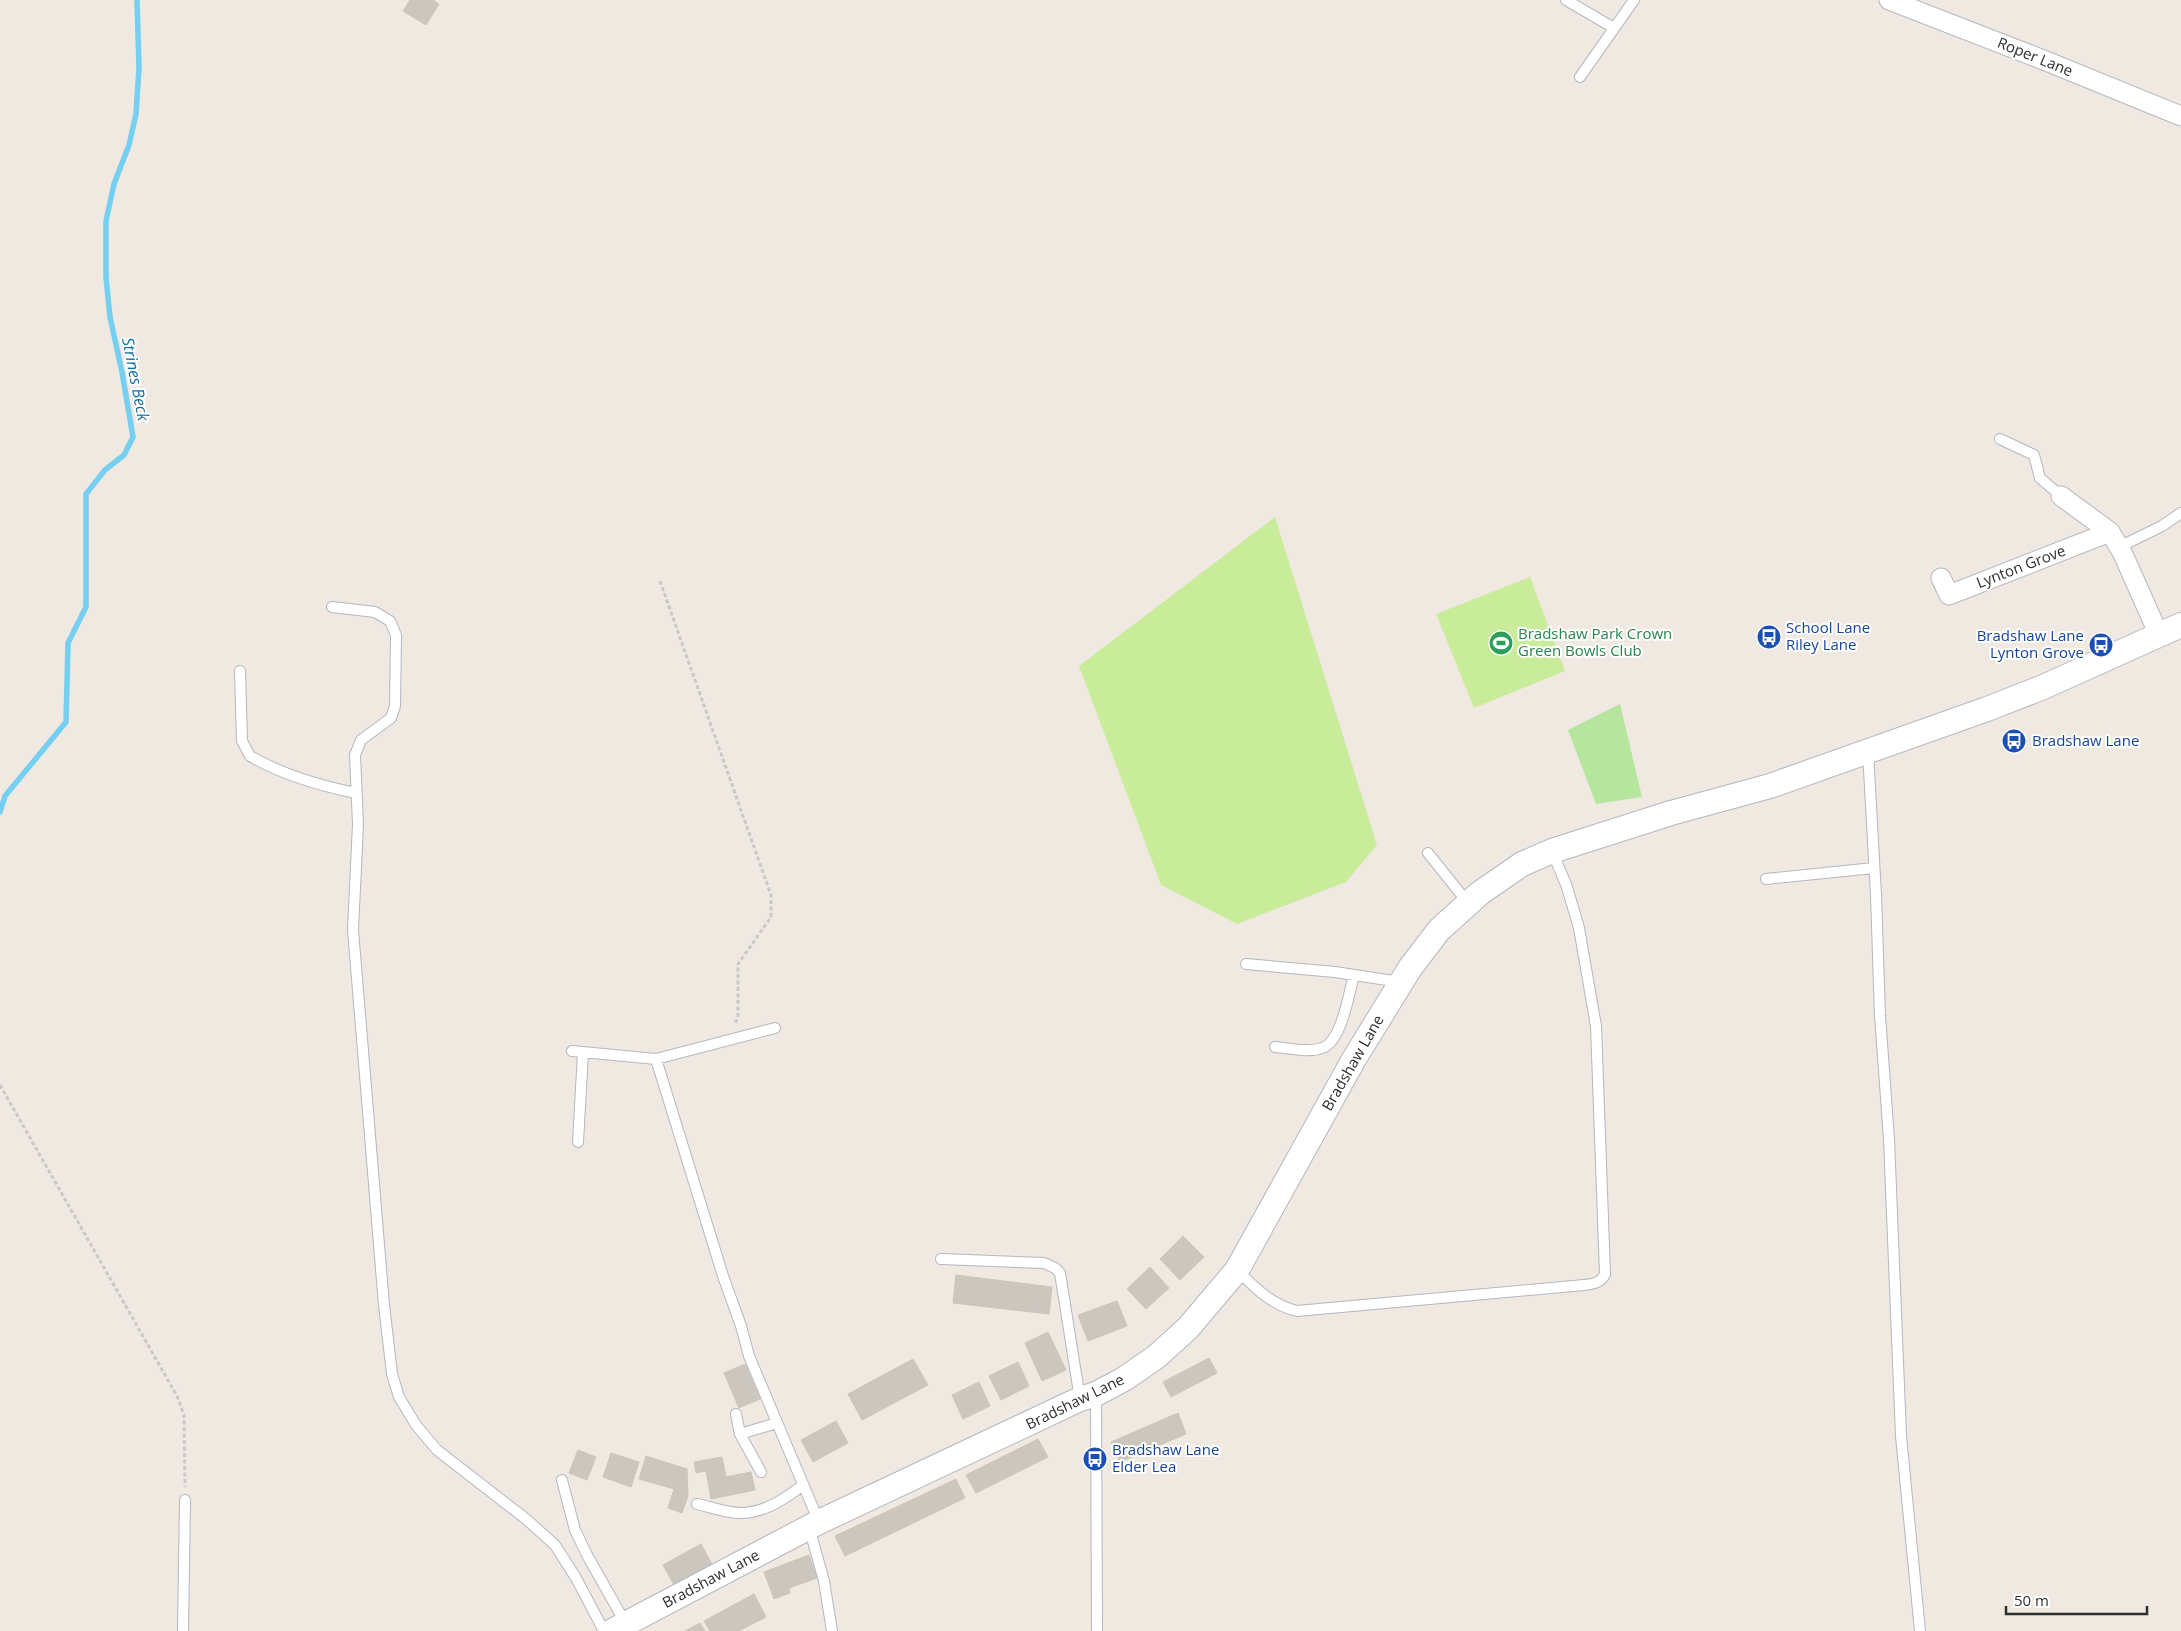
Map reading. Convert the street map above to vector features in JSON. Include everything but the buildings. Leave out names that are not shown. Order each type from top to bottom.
[{"type":"street","name":"Roper Lane","points":[[1889,0],[2181,116]]},
{"type":"street","points":[[2062,496],[2115,540],[2159,635]]},
{"type":"street","name":"Lynton Grove","points":[[1941,578],[1949,595],[2115,540]]},
{"type":"street","name":"Bradshaw Lane","points":[[619,1627],[814,1525],[1124,1379],[1156,1357],[1188,1328],[1236,1270],[1354,1059],[1401,982],[1439,930],[1480,893],[1522,864],[1552,851],[1671,813],[1770,786],[1868,752],[2041,688],[2181,625]]},
{"type":"lane","points":[[1566,0],[1614,28]]},
{"type":"lane","points":[[1580,77],[1634,0]]},
{"type":"lane","points":[[2000,439],[2034,455],[2040,478],[2062,496]]},
{"type":"lane","points":[[2115,540],[2162,526],[2181,513]]},
{"type":"lane","points":[[332,607],[375,612],[390,620],[396,635],[395,706],[391,718],[361,740],[355,755],[358,824],[353,930],[388,1349],[392,1374],[399,1397],[411,1418],[437,1450],[555,1545],[576,1578],[604,1631]]},
{"type":"lane","points":[[240,671],[242,740],[250,756],[297,776],[356,793]]},
{"type":"lane","points":[[1868,752],[1880,1016],[1889,1138],[1901,1436],[1920,1631]]},
{"type":"lane","points":[[1236,1270],[1260,1294],[1296,1311],[1584,1285],[1602,1280],[1605,1274],[1596,1026],[1579,928],[1567,887],[1552,851]]},
{"type":"lane","points":[[1428,853],[1468,903]]},
{"type":"lane","points":[[1766,879],[1874,868]]},
{"type":"lane","points":[[1246,964],[1354,974],[1401,982]]},
{"type":"lane","points":[[1276,1047],[1322,1048],[1329,1044],[1339,1028],[1354,974]]},
{"type":"lane","points":[[572,1051],[656,1059],[775,1028]]},
{"type":"lane","points":[[578,1142],[583,1053]]},
{"type":"lane","points":[[656,1059],[723,1276],[742,1326],[749,1356],[803,1485],[814,1525],[832,1631]]},
{"type":"lane","points":[[941,1259],[1044,1263],[1055,1268],[1060,1273],[1088,1397],[1097,1631]]},
{"type":"lane","points":[[736,1414],[740,1434],[761,1472]]},
{"type":"lane","points":[[740,1434],[777,1423]]},
{"type":"lane","points":[[562,1480],[575,1530],[619,1627]]},
{"type":"lane","points":[[697,1504],[742,1513],[767,1508],[788,1497],[803,1485]]},
{"type":"lane","points":[[183,1631],[185,1500]]},
{"type":"path","points":[[660,580],[771,895],[770,917],[738,964],[738,1017],[727,1040]]},
{"type":"path","points":[[0,1085],[177,1396],[184,1415],[185,1500]]},
{"type":"green space","points":[[1275,517],[1377,845],[1346,882],[1237,924],[1161,885],[1079,666]]},
{"type":"green space","name":"Bradshaw Park Crown Green Bowls Club","points":[[1530,577],[1565,671],[1474,708],[1436,614]]},
{"type":"green space","points":[[1620,704],[1642,797],[1596,804],[1568,730]]},
{"type":"waterway","name":"Strines Beck","points":[[0,812],[5,796],[66,722],[68,643],[86,607],[86,494],[105,470],[124,455],[133,437],[110,317],[106,277],[106,221],[114,184],[129,145],[136,114],[139,68],[137,0]]},
{"type":"place","name":"School Lane Riley Lane","points":[[1769,637]]},
{"type":"place","name":"Bradshaw Park Crown Green Bowls Club","points":[[1501,643]]},
{"type":"place","name":"Bradshaw Lane Lynton Grove","points":[[2101,645]]},
{"type":"place","name":"Bradshaw Lane","points":[[2014,741]]},
{"type":"place","name":"Bradshaw Lane Elder Lea","points":[[1095,1459]]}]
